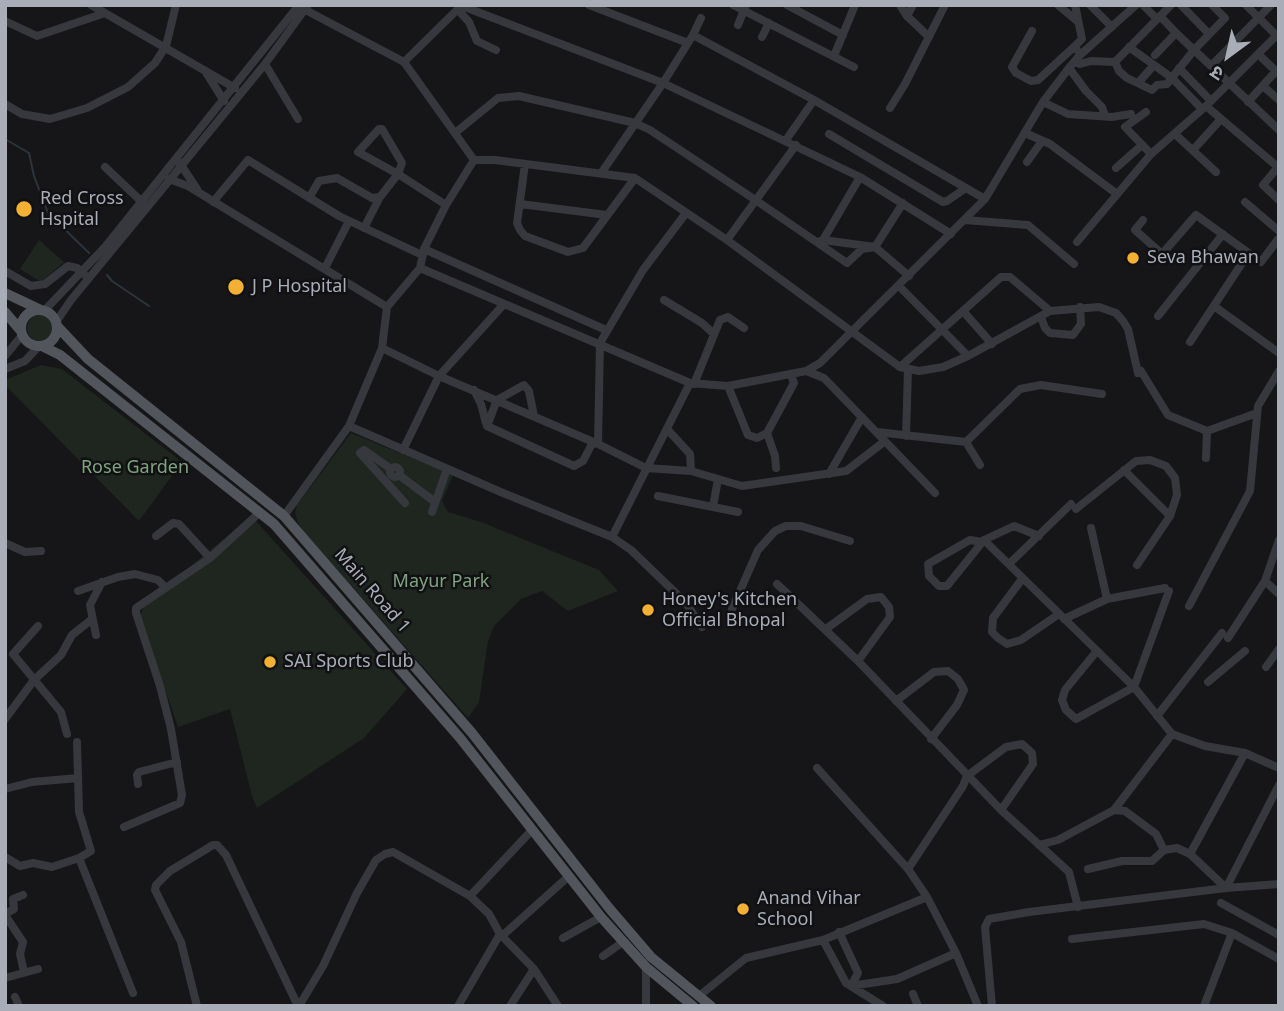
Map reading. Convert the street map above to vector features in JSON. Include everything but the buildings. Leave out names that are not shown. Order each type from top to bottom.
[{"type":"main road","points":[[5,293],[50,314],[57,324],[54,340],[40,346],[29,343],[5,312]]},
{"type":"main road","points":[[22,332],[25,317],[30,313],[42,311]]},
{"type":"main road","name":"Main Road 1","points":[[57,324],[88,359],[284,516],[487,752],[609,908],[651,957],[696,1001]]},
{"type":"main road","name":"Main Road 1","points":[[40,346],[60,355],[274,524],[475,756],[623,942],[646,967],[696,1001],[711,1006]]},
{"type":"main road","points":[[475,756],[487,752]]},
{"type":"street","points":[[91,5],[235,88]]},
{"type":"street","points":[[5,104],[22,114],[50,119],[87,108],[128,87],[155,63],[166,46],[176,5]]},
{"type":"street","points":[[589,5],[690,39],[814,100],[985,199]]},
{"type":"street","points":[[733,5],[745,8],[854,67]]},
{"type":"street","points":[[787,5],[843,35]]},
{"type":"street","points":[[834,56],[855,5]]},
{"type":"street","points":[[900,5],[907,16],[929,37]]},
{"type":"street","points":[[907,16],[914,5]]},
{"type":"street","points":[[890,108],[945,5]]},
{"type":"street","points":[[1058,5],[1077,21]]},
{"type":"street","points":[[1032,31],[1012,66],[1016,73],[1031,80],[1038,80],[1082,39],[1075,5]]},
{"type":"street","points":[[1090,5],[1112,27]]},
{"type":"street","points":[[1143,5],[1279,130]]},
{"type":"street","points":[[1074,62],[1115,62],[1171,5]]},
{"type":"street","points":[[1181,5],[1209,34]]},
{"type":"street","points":[[1115,62],[1119,71],[1152,90],[1157,85],[1167,84],[1194,50],[1225,18],[1212,5]]},
{"type":"street","points":[[1077,242],[1151,154],[1278,36],[1246,5]]},
{"type":"street","points":[[1211,66],[1271,5]]},
{"type":"street","points":[[420,268],[692,383],[728,386],[806,371],[820,363],[985,199],[1043,102],[1074,62],[1132,6]]},
{"type":"street","points":[[303,7],[404,62],[474,160]]},
{"type":"street","points":[[42,311],[85,275],[265,64],[303,7]]},
{"type":"street","points":[[180,163],[224,101],[303,7]]},
{"type":"street","points":[[404,62],[461,7]]},
{"type":"street","points":[[461,7],[477,41],[495,50]]},
{"type":"street","points":[[461,7],[663,83],[860,177],[951,233]]},
{"type":"street","points":[[738,25],[745,8]]},
{"type":"street","points":[[5,20],[37,36],[105,13]]},
{"type":"street","points":[[602,172],[663,83],[701,19]]},
{"type":"street","points":[[762,37],[769,23]]},
{"type":"street","points":[[1155,55],[1176,33]]},
{"type":"street","points":[[1075,46],[1074,62],[1086,91],[1102,107],[1105,116]]},
{"type":"street","points":[[1129,47],[1206,105],[1279,167],[1263,186],[1279,200]]},
{"type":"street","points":[[1248,102],[1277,73],[1258,54]]},
{"type":"street","points":[[265,64],[298,118]]},
{"type":"street","points":[[1138,83],[1154,65]]},
{"type":"street","points":[[1180,68],[1206,105]]},
{"type":"street","points":[[206,71],[224,101]]},
{"type":"street","points":[[1263,86],[1279,100]]},
{"type":"street","points":[[455,133],[498,98],[519,96],[635,123],[650,130],[820,241],[847,263],[862,249],[875,247],[903,203]]},
{"type":"street","points":[[786,140],[814,100]]},
{"type":"street","points":[[1043,102],[1068,114],[1112,117],[1131,114]]},
{"type":"street","points":[[1146,112],[1125,127],[1151,154]]},
{"type":"street","points":[[1193,150],[1222,119]]},
{"type":"street","points":[[364,228],[380,197],[398,174],[402,163],[382,129],[379,129],[358,152],[398,174],[446,205]]},
{"type":"street","points":[[1025,133],[1051,144],[1117,194]]},
{"type":"street","points":[[829,134],[943,202],[966,188]]},
{"type":"street","points":[[1175,134],[1216,172]]},
{"type":"street","points":[[1033,160],[1042,141]]},
{"type":"street","points":[[727,240],[796,145]]},
{"type":"street","points":[[1116,168],[1142,145]]},
{"type":"street","points":[[213,202],[248,160],[349,221],[606,330]]},
{"type":"street","points":[[474,160],[495,160],[635,178],[727,240],[904,368],[919,371],[943,367],[992,344],[1050,311],[1099,307],[1116,313],[1123,321],[1128,329],[1139,372],[1168,415],[1207,431],[1257,413]]},
{"type":"street","points":[[284,516],[349,426],[382,348],[387,307],[420,268],[423,252],[446,205],[474,160]]},
{"type":"street","points":[[180,163],[201,194]]},
{"type":"street","points":[[525,164],[517,223],[525,236],[568,252],[583,248],[635,178]]},
{"type":"street","points":[[105,167],[142,202]]},
{"type":"street","points":[[820,241],[860,177]]},
{"type":"street","points":[[167,178],[184,184],[387,307]]},
{"type":"street","points":[[57,324],[85,275],[142,202],[167,178]]},
{"type":"street","points":[[309,198],[319,181],[337,178],[372,198],[380,197]]},
{"type":"street","points":[[1245,202],[1279,231]]},
{"type":"street","points":[[520,204],[607,215]]},
{"type":"street","points":[[474,390],[489,428],[574,466],[583,461],[596,443],[600,343],[643,271],[685,213]]},
{"type":"street","points":[[1143,220],[1135,230],[1162,254],[1196,215],[1261,262],[1279,237]]},
{"type":"street","points":[[965,220],[1028,225],[1074,264]]},
{"type":"street","points":[[325,268],[349,221]]},
{"type":"street","points":[[1158,316],[1223,234]]},
{"type":"street","points":[[820,241],[875,247],[909,276]]},
{"type":"street","points":[[1270,248],[1279,254]]},
{"type":"street","points":[[1190,342],[1248,254]]},
{"type":"street","points":[[5,271],[31,286],[45,284],[68,266],[77,268],[85,275]]},
{"type":"street","points":[[906,436],[904,368],[1001,277],[1010,277],[1050,311]]},
{"type":"street","points":[[899,286],[968,356]]},
{"type":"street","points":[[664,300],[702,323],[714,334]]},
{"type":"street","points":[[387,484],[439,376],[504,304]]},
{"type":"street","points":[[1214,306],[1279,353]]},
{"type":"street","points":[[1041,317],[1045,328],[1051,333],[1073,335],[1081,324],[1080,307]]},
{"type":"street","points":[[963,311],[992,344]]},
{"type":"street","points":[[612,537],[723,317],[728,317],[744,328]]},
{"type":"street","points":[[5,356],[22,332]]},
{"type":"street","points":[[5,369],[25,360],[40,346]]},
{"type":"street","points":[[382,348],[646,468],[691,471],[742,486],[846,471],[885,441]]},
{"type":"street","points":[[820,363],[824,378]]},
{"type":"street","points":[[806,371],[824,378],[935,493]]},
{"type":"street","points":[[1189,606],[1250,491],[1257,413],[1262,396],[1279,372]]},
{"type":"street","points":[[728,386],[748,435],[757,438],[767,433],[794,383],[791,374]]},
{"type":"street","points":[[486,423],[497,400],[524,385],[534,416]]},
{"type":"street","points":[[966,442],[1020,389],[1041,385],[1102,394]]},
{"type":"street","points":[[829,474],[862,417]]},
{"type":"street","points":[[349,426],[612,537],[631,550],[686,603],[702,627]]},
{"type":"street","points":[[667,429],[690,454],[691,471]]},
{"type":"street","points":[[1206,458],[1207,431]]},
{"type":"street","points":[[877,432],[966,442]]},
{"type":"street","points":[[767,433],[776,468]]},
{"type":"street","points":[[966,442],[980,465]]},
{"type":"street","points":[[405,503],[360,453],[364,450],[435,502]]},
{"type":"street","points":[[1009,564],[1073,507],[1136,461],[1150,460],[1166,466],[1175,478],[1177,495],[1170,516],[1137,565]]},
{"type":"street","points":[[432,512],[447,469]]},
{"type":"street","points":[[1124,470],[1170,516]]},
{"type":"street","points":[[713,507],[718,479]]},
{"type":"street","points":[[658,496],[738,512]]},
{"type":"street","points":[[124,827],[180,803],[182,795],[160,686],[136,613],[139,605],[192,572],[260,513]]},
{"type":"street","points":[[156,536],[173,523],[179,524],[210,558]]},
{"type":"street","points":[[732,609],[758,550],[775,531],[786,526],[801,526],[850,541]]},
{"type":"street","points":[[1039,536],[1014,526],[983,541],[947,586],[939,586],[929,576],[928,564],[970,540],[983,541],[1134,687],[1172,734],[1205,746],[1245,753],[1279,768]]},
{"type":"street","points":[[1091,528],[1107,599]]},
{"type":"street","points":[[1157,716],[1225,636],[1265,581],[1279,540]]},
{"type":"street","points":[[5,543],[25,552],[40,551]]},
{"type":"street","points":[[78,591],[135,574],[158,580],[165,587]]},
{"type":"street","points":[[1023,579],[993,618],[992,632],[1007,644],[1021,640],[1061,617],[1107,599],[1167,589],[1134,687],[1076,719],[1066,710],[1062,700],[1065,690],[1096,652]]},
{"type":"street","points":[[1265,581],[1279,594]]},
{"type":"street","points":[[96,635],[90,605],[102,582]]},
{"type":"street","points":[[777,583],[858,661],[1001,810],[1069,872],[1079,907]]},
{"type":"street","points":[[826,629],[867,599],[881,597],[889,607],[890,617],[858,661]]},
{"type":"street","points":[[5,719],[34,680],[61,654],[72,635],[92,620]]},
{"type":"street","points":[[38,626],[13,654],[64,716],[67,734]]},
{"type":"street","points":[[1266,667],[1279,649]]},
{"type":"street","points":[[1208,682],[1245,651]]},
{"type":"street","points":[[896,701],[934,672],[948,671],[958,679],[964,690],[957,705],[932,739]]},
{"type":"street","points":[[1039,845],[1058,839],[1114,810],[1172,734]]},
{"type":"street","points":[[5,857],[20,866],[33,863],[52,867],[79,858],[91,850],[79,812],[77,742]]},
{"type":"street","points":[[908,869],[967,776],[1006,747],[1022,744],[1032,753],[1033,764],[1001,810]]},
{"type":"street","points":[[1190,854],[1245,753]]},
{"type":"street","points":[[138,784],[139,772],[177,762]]},
{"type":"street","points":[[817,768],[908,869],[927,897],[956,953],[978,1006]]},
{"type":"street","points":[[5,789],[32,782],[78,778]]},
{"type":"street","points":[[1226,888],[1279,785]]},
{"type":"street","points":[[1114,810],[1125,811],[1156,834],[1164,850]]},
{"type":"street","points":[[470,895],[532,830]]},
{"type":"street","points":[[1054,858],[1058,839]]},
{"type":"street","points":[[197,1006],[181,942],[155,890],[156,885],[170,871],[217,845],[226,855],[298,1006]]},
{"type":"street","points":[[1088,869],[1122,861],[1152,861],[1164,850],[1177,848],[1190,854],[1226,888]]},
{"type":"street","points":[[298,1006],[323,965],[357,893],[381,856],[393,852],[470,895],[489,914],[501,935],[534,969],[558,1006]]},
{"type":"street","points":[[79,858],[133,993]]},
{"type":"street","points":[[458,1006],[501,935],[569,876]]},
{"type":"street","points":[[992,1006],[985,927],[989,919],[1279,883]]},
{"type":"street","points":[[23,895],[9,897],[13,909],[5,915],[23,942],[20,954],[24,972]]},
{"type":"street","points":[[696,1001],[746,958],[823,940],[927,897]]},
{"type":"street","points":[[1221,903],[1279,935]]},
{"type":"street","points":[[564,938],[601,917]]},
{"type":"street","points":[[1072,939],[1204,924],[1232,933],[1279,958]]},
{"type":"street","points":[[839,932],[858,973],[851,986]]},
{"type":"street","points":[[1204,1006],[1232,933]]},
{"type":"street","points":[[823,940],[846,983],[883,1006]]},
{"type":"street","points":[[604,956],[623,942]]},
{"type":"street","points":[[851,986],[897,979],[956,953]]},
{"type":"street","points":[[646,967],[646,1006]]},
{"type":"street","points":[[5,978],[38,969]]},
{"type":"street","points":[[510,1006],[534,969]]},
{"type":"street","points":[[913,994],[918,1006]]},
{"type":"street","points":[[15,997],[19,1006]]},
{"type":"green space","points":[[39,240],[64,262],[41,282],[20,269]]},
{"type":"green space","points":[[40,315],[50,318],[53,328],[50,338],[40,341],[30,338],[27,328],[30,318]]},
{"type":"green space","name":"Rose Garden","points":[[41,365],[62,369],[182,462],[139,521],[5,385],[5,380]]},
{"type":"green space","name":"Mayur Park","points":[[351,433],[453,475],[442,501],[448,512],[481,522],[599,570],[618,591],[568,611],[542,591],[521,599],[494,626],[488,641],[479,702],[468,718],[298,523],[295,513],[297,505]]},
{"type":"green space","name":"SAI Sports Club","points":[[249,518],[256,521],[407,689],[364,738],[257,808],[230,709],[178,727],[140,616],[145,604]]},
{"type":"waterway","points":[[5,139],[29,153],[34,176],[48,213],[89,253]]},
{"type":"waterway","points":[[107,275],[149,306]]},
{"type":"place","name":"Red Cross Hspital","points":[[24,209]]},
{"type":"place","name":"Seva Bhawan","points":[[1133,258]]},
{"type":"place","name":"J P Hospital","points":[[236,287]]},
{"type":"place","name":"Honey's Kitchen Official Bhopal","points":[[648,610]]},
{"type":"place","name":"SAI Sports Club","points":[[270,662]]},
{"type":"place","name":"Anand Vihar School","points":[[743,909]]}]
